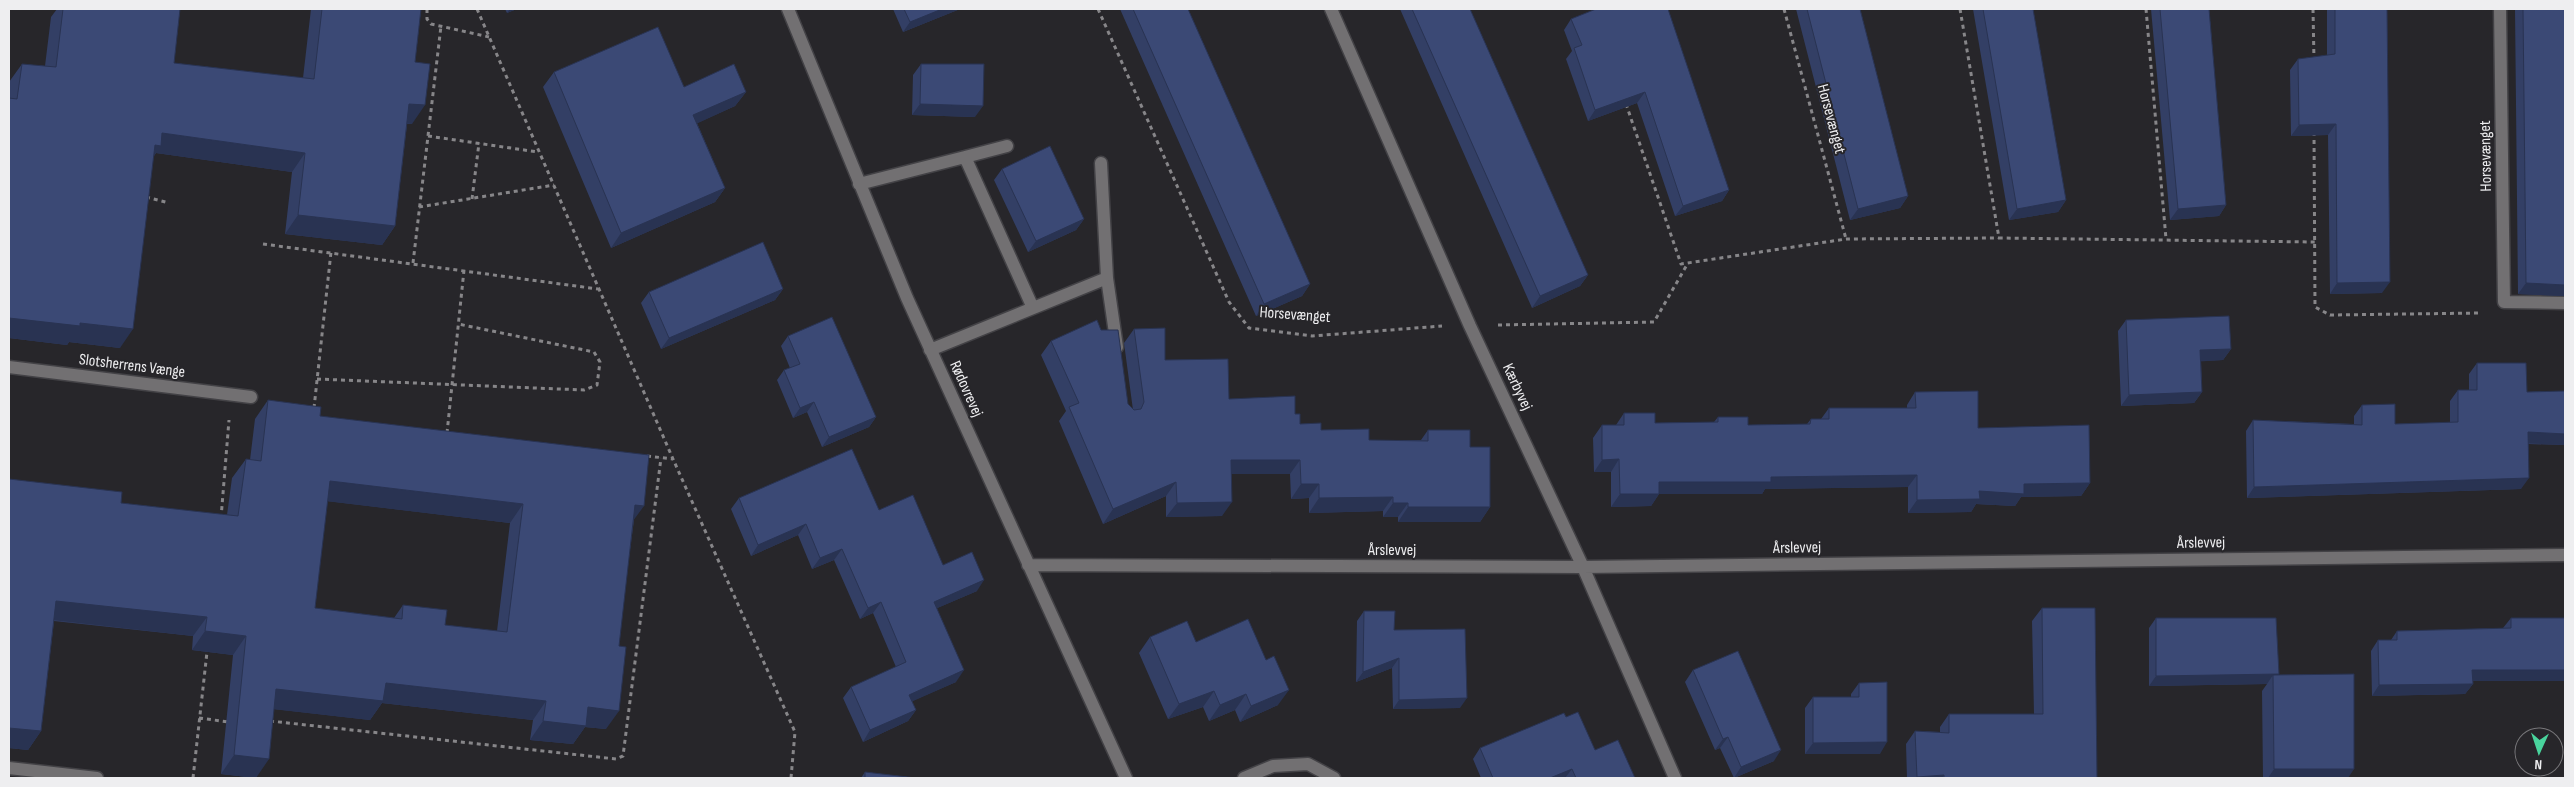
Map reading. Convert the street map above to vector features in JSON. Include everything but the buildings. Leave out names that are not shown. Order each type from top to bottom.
[{"type":"street","name":"Rødovrevej","points":[[788,9],[930,350],[1126,778]]},
{"type":"street","name":"Kærbyvej","points":[[1331,9],[1470,326],[1583,567],[1675,778]]},
{"type":"street","name":"Horsevænget","points":[[2500,9],[2504,302]]},
{"type":"street","points":[[860,184],[1007,146]]},
{"type":"street","points":[[965,157],[1033,308]]},
{"type":"street","points":[[1101,163],[1107,278],[1118,358]]},
{"type":"street","points":[[930,350],[1107,278]]},
{"type":"street","points":[[2504,302],[2565,303]]},
{"type":"street","name":"Slotsherrens Vænge","points":[[9,367],[251,397]]},
{"type":"street","name":"Årslevvej","points":[[1028,565],[1583,567],[2565,555]]},
{"type":"street","points":[[1244,778],[1273,766],[1308,764],[1334,778]]},
{"type":"street","points":[[9,768],[97,778]]},
{"type":"path","points":[[427,9],[427,19],[431,24],[489,37]]},
{"type":"path","points":[[477,9],[673,459],[795,732],[791,778]]},
{"type":"path","name":"Horsevænget","points":[[1098,9],[1229,302],[1249,328],[1312,336],[1470,326],[1654,322],[1688,263]]},
{"type":"path","name":"Horsevænget","points":[[1784,9],[1846,238]]},
{"type":"path","points":[[1960,9],[1999,238]]},
{"type":"path","points":[[2146,9],[2166,239]]},
{"type":"path","points":[[2313,9],[2314,67]]},
{"type":"path","points":[[413,263],[441,26]]},
{"type":"path","points":[[1625,100],[1681,264],[1846,238],[2166,239],[2315,242]]},
{"type":"path","points":[[2314,126],[2315,308],[2330,315],[2499,313],[2504,302]]},
{"type":"path","points":[[428,136],[539,152]]},
{"type":"path","points":[[472,199],[479,143]]},
{"type":"path","points":[[420,208],[554,185]]},
{"type":"path","points":[[142,196],[169,203]]},
{"type":"path","points":[[263,244],[599,289]]},
{"type":"path","points":[[313,418],[331,252]]},
{"type":"path","points":[[447,433],[464,270]]},
{"type":"path","points":[[317,379],[584,390],[597,385],[600,362],[594,352],[458,324]]},
{"type":"path","points":[[220,522],[232,396]]},
{"type":"path","points":[[437,432],[456,434]]},
{"type":"path","points":[[641,456],[673,459]]},
{"type":"path","points":[[268,721],[277,720],[616,759],[623,756],[661,458]]},
{"type":"path","points":[[193,778],[207,652]]},
{"type":"path","points":[[199,718],[234,723]]}]
